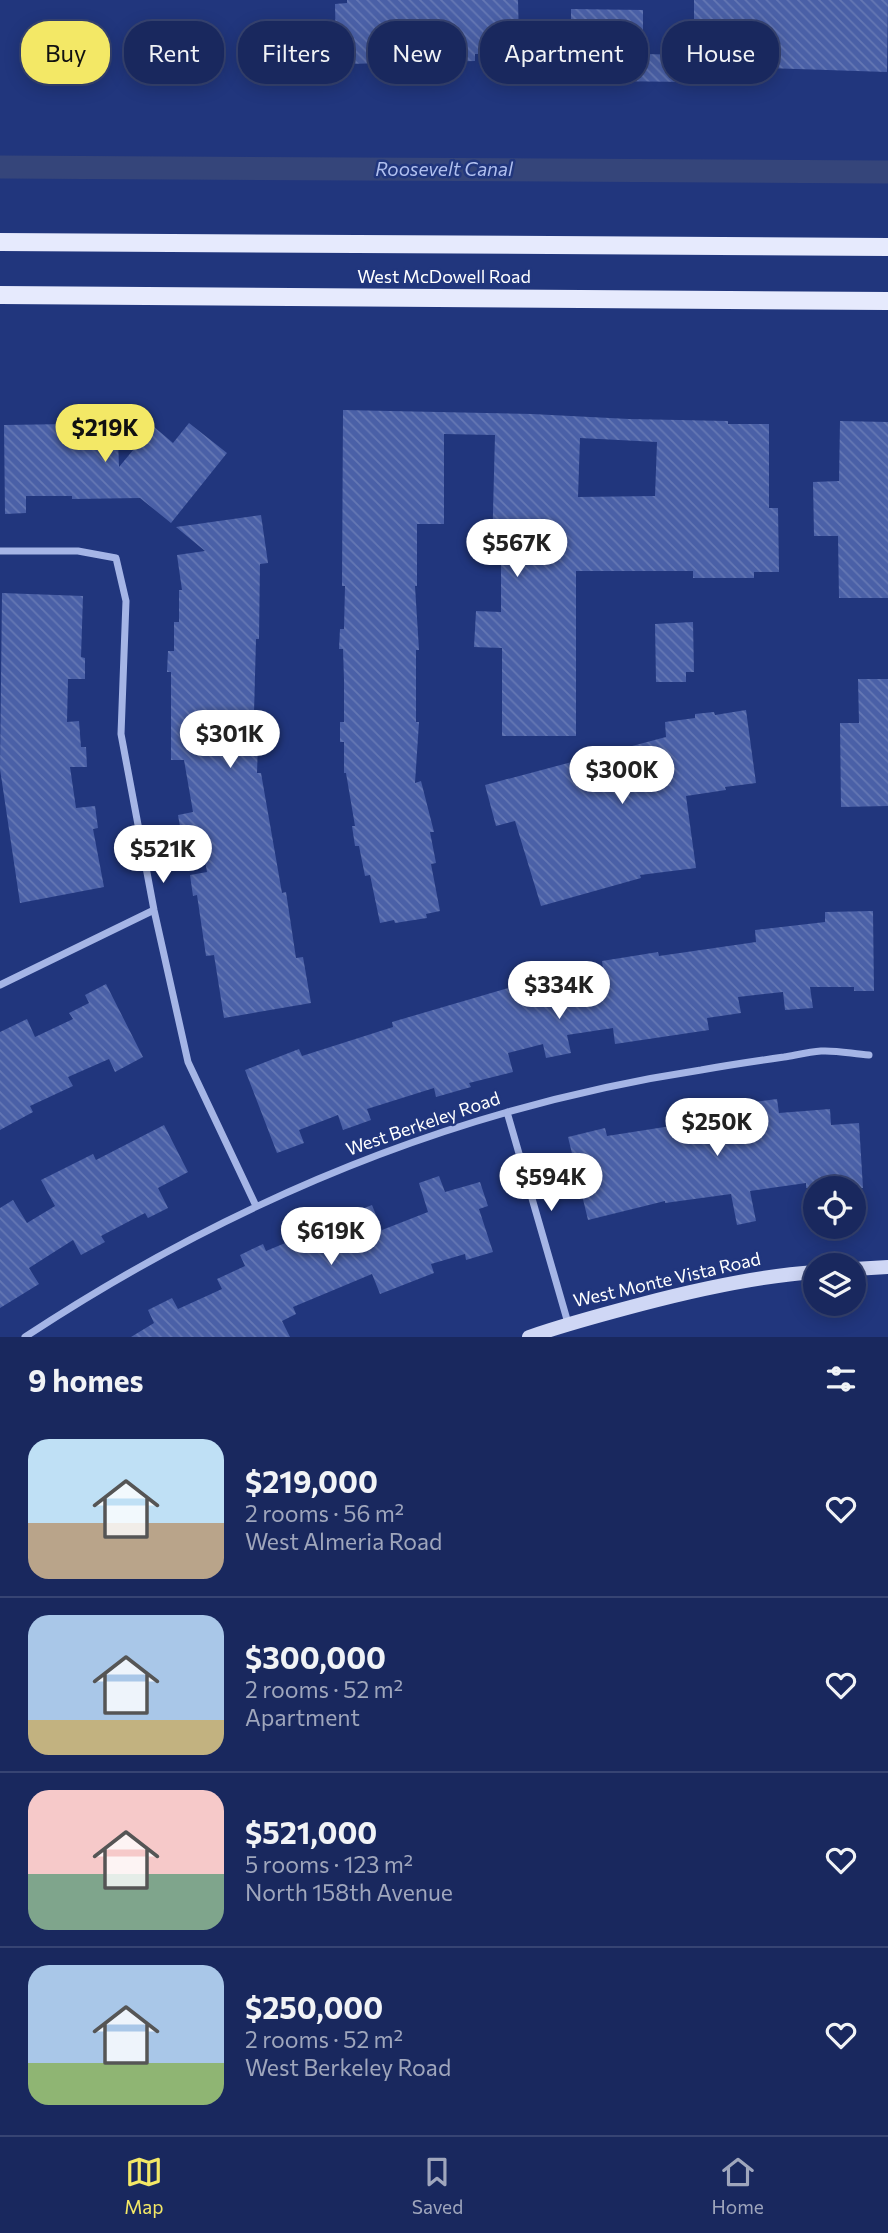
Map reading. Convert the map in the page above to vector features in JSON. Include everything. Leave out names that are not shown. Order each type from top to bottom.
[{"type":"main road","name":"West McDowell Road","points":[[0,242],[888,247]]},
{"type":"main road","name":"West McDowell Road","points":[[0,295],[888,301]]},
{"type":"street","points":[[0,551],[78,551],[117,558],[126,601],[121,733],[154,910],[188,1062],[256,1206]]},
{"type":"street","points":[[0,985],[154,910]]},
{"type":"street","name":"West Berkeley Road","points":[[25,1337],[65,1310],[184,1242],[256,1206],[383,1151],[508,1112],[639,1079],[822,1051],[869,1055]]},
{"type":"street","points":[[508,1112],[568,1323]]},
{"type":"street","points":[[866,1268],[888,1267]]},
{"type":"street","name":"West Monte Vista Road","points":[[529,1337],[568,1323],[696,1290],[803,1273]]},
{"type":"building","points":[[347,0],[518,0],[518,21],[480,21],[480,54],[475,54],[475,61],[466,61],[466,21],[368,21],[368,63],[354,64],[354,21],[335,21],[335,4],[347,3]]},
{"type":"building","points":[[694,0],[888,0],[887,72],[779,68],[779,21],[694,21]]},
{"type":"building","points":[[571,9],[643,10],[643,21],[571,21]]},
{"type":"building","points":[[648,54],[662,54],[662,82],[648,82]]},
{"type":"building","points":[[343,410],[532,414],[769,424],[769,508],[778,508],[779,572],[754,572],[754,578],[693,578],[693,571],[576,571],[576,736],[502,736],[502,648],[474,647],[476,611],[501,612],[501,551],[492,551],[495,435],[444,434],[444,524],[417,524],[415,586],[419,650],[416,650],[416,722],[419,722],[415,783],[421,781],[434,832],[430,832],[436,863],[431,864],[440,911],[426,914],[427,918],[380,923],[370,875],[365,876],[359,846],[355,846],[352,826],[355,826],[344,773],[344,742],[340,742],[340,722],[344,722],[343,649],[339,649],[340,629],[344,629],[345,586],[342,586]],"holes":[[[580,438],[657,442],[655,496],[578,497]]]},
{"type":"building","points":[[117,412],[119,467],[153,426],[173,443],[189,423],[227,453],[171,523],[140,498],[72,499],[72,496],[26,496],[26,513],[5,514],[4,425],[70,424],[70,413]]},
{"type":"building","points":[[840,421],[888,422],[888,598],[839,598],[838,536],[814,536],[813,482],[839,481]]},
{"type":"building","points":[[261,515],[268,563],[260,564],[259,639],[256,639],[254,713],[259,714],[257,773],[261,773],[282,893],[286,892],[296,958],[303,957],[311,1003],[224,1018],[214,955],[206,956],[197,895],[193,896],[190,875],[207,872],[200,834],[182,838],[178,815],[193,812],[184,760],[171,760],[171,672],[167,672],[168,651],[174,651],[174,622],[179,622],[179,590],[182,590],[177,555],[205,551],[176,527]]},
{"type":"building","points":[[2,593],[83,596],[81,657],[85,658],[85,679],[68,679],[67,722],[79,721],[81,747],[86,747],[87,767],[70,767],[76,808],[95,806],[98,828],[93,829],[104,887],[20,903],[0,769]]},
{"type":"building","points":[[693,622],[694,672],[686,672],[686,682],[656,682],[655,624]]},
{"type":"building","points":[[858,679],[888,679],[888,806],[841,807],[840,723],[859,723]]},
{"type":"building","points":[[746,710],[756,783],[686,796],[696,868],[640,875],[641,878],[541,906],[515,821],[496,826],[485,785],[666,737],[665,722],[695,718],[695,714],[714,712],[715,715]]},
{"type":"building","points":[[873,911],[874,991],[854,991],[854,987],[810,987],[813,1008],[785,1010],[783,992],[738,997],[741,1013],[707,1018],[709,1030],[615,1044],[613,1028],[567,1035],[571,1053],[546,1058],[543,1044],[508,1053],[513,1072],[469,1083],[471,1087],[436,1097],[434,1088],[367,1109],[371,1120],[343,1130],[338,1115],[299,1130],[304,1143],[277,1153],[245,1070],[299,1049],[302,1056],[393,1027],[392,1022],[532,981],[603,969],[602,961],[756,942],[755,930],[825,922],[825,912]]},
{"type":"building","points":[[106,984],[143,1057],[115,1072],[109,1059],[68,1077],[73,1086],[30,1106],[33,1112],[0,1130],[0,1032],[27,1019],[35,1037],[73,1019],[69,1013],[89,1003],[85,995]]},
{"type":"building","points":[[777,1099],[779,1113],[830,1109],[831,1125],[859,1123],[862,1176],[803,1176],[803,1183],[750,1191],[756,1221],[737,1225],[731,1194],[665,1201],[588,1220],[568,1137],[605,1128],[607,1136],[684,1124],[682,1111]]},
{"type":"building","points":[[164,1125],[188,1172],[158,1188],[168,1208],[148,1218],[145,1213],[101,1236],[105,1242],[81,1255],[73,1240],[29,1268],[39,1284],[0,1308],[0,1208],[13,1200],[27,1223],[55,1206],[41,1180],[93,1154],[96,1160]]},
{"type":"building","points":[[439,1176],[445,1192],[480,1182],[488,1206],[479,1209],[493,1252],[466,1260],[465,1254],[431,1264],[434,1273],[380,1294],[372,1274],[293,1307],[296,1314],[282,1321],[290,1337],[131,1337],[154,1323],[148,1310],[172,1298],[178,1309],[222,1289],[217,1279],[245,1266],[240,1255],[263,1244],[266,1251],[295,1239],[298,1245],[352,1223],[349,1214],[372,1205],[382,1230],[428,1212],[419,1183]]},
{"type":"waterway","name":"Roosevelt Canal","points":[[0,167],[888,172]]}]
